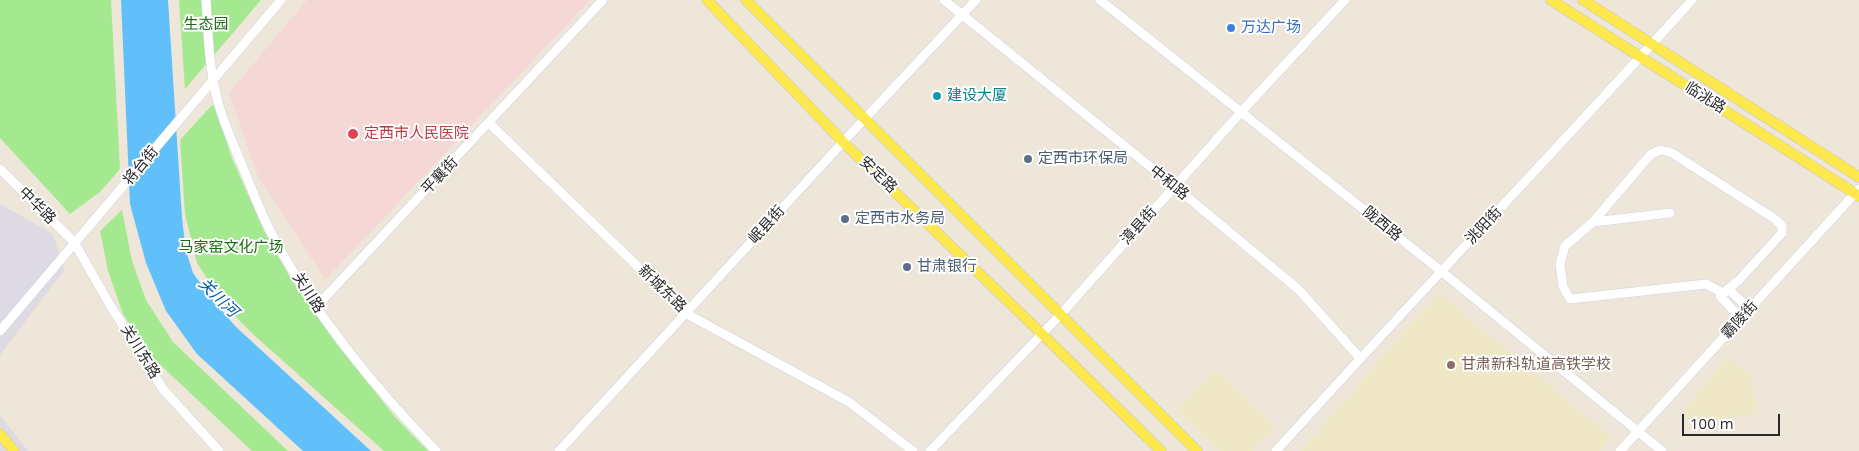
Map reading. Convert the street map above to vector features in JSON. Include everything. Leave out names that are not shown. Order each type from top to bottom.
[{"type":"main road","name":"安定路","points":[[707,0],[843,142],[1161,451]]},
{"type":"main road","name":"安定路","points":[[746,0],[1197,451]]},
{"type":"main road","name":"临洮路","points":[[1551,0],[1858,193]]},
{"type":"main road","name":"临洮路","points":[[1583,0],[1859,177]]},
{"type":"main road","points":[[0,434],[14,451]]},
{"type":"street","name":"关川路","points":[[206,0],[213,80],[229,133],[259,209],[281,251],[316,307],[351,356],[403,417],[436,451]]},
{"type":"street","name":"将台街","points":[[0,331],[281,0]]},
{"type":"street","name":"平襄街","points":[[316,307],[603,0]]},
{"type":"street","name":"中和路","points":[[944,0],[1298,289],[1360,358]]},
{"type":"street","name":"岷县街","points":[[559,451],[976,0]]},
{"type":"street","name":"陇西路","points":[[1100,0],[1441,271],[1662,451]]},
{"type":"street","name":"漳县街","points":[[930,451],[1061,314],[1174,186],[1345,0]]},
{"type":"street","name":"洮阳街","points":[[1276,451],[1360,358],[1641,58],[1692,0]]},
{"type":"street","name":"新城东路","points":[[489,123],[687,314],[849,402],[913,451]]},
{"type":"street","points":[[1741,319],[1720,296],[1726,291],[1739,280],[1782,233],[1782,226],[1775,219],[1672,154],[1661,150],[1651,154],[1593,222],[1565,246],[1560,264],[1563,287],[1570,299],[1706,284],[1726,291],[1750,309]]},
{"type":"street","name":"中华路","points":[[0,169],[74,242]]},
{"type":"street","name":"霸陵街","points":[[1620,451],[1858,193]]},
{"type":"street","points":[[1593,222],[1670,213]]},
{"type":"street","name":"关川东路","points":[[74,242],[110,305],[163,389],[219,451]]},
{"type":"shaded area","name":"定西市人民医院","points":[[307,0],[590,0],[325,280],[257,174],[229,93]]},
{"type":"shaded area","points":[[0,204],[53,234],[64,270],[0,355]]},
{"type":"shaded area","name":"甘肃新科轨道高铁学校","points":[[1439,293],[1611,437],[1599,451],[1301,451]]},
{"type":"shaded area","points":[[1727,358],[1751,375],[1758,413],[1696,423],[1683,413]]},
{"type":"shaded area","points":[[1216,369],[1276,427],[1252,451],[1220,451],[1177,410]]},
{"type":"shaded area","points":[[0,415],[28,451],[0,451]]},
{"type":"green space","points":[[0,0],[111,0],[120,169],[100,192],[70,214],[0,138]]},
{"type":"green space","name":"生态园","points":[[179,0],[261,0],[185,89]]},
{"type":"green space","name":"马家窑文化广场","points":[[212,105],[216,107],[231,156],[264,231],[292,281],[333,339],[395,417],[428,451],[384,451],[255,336],[224,305],[197,263],[185,214],[180,140]]},
{"type":"green space","points":[[122,210],[132,261],[146,300],[173,342],[288,451],[252,451],[152,357],[123,314],[108,271],[100,231]]},
{"type":"water","points":[[121,0],[168,0],[182,218],[186,251],[193,273],[235,326],[371,451],[303,451],[197,354],[166,311],[146,263],[130,204]]},
{"type":"place","name":"万达广场","points":[[1231,28]]},
{"type":"place","name":"建设大厦","points":[[937,96]]},
{"type":"place","name":"定西市人民医院","points":[[353,134]]},
{"type":"place","name":"定西市环保局","points":[[1028,159]]},
{"type":"place","name":"定西市水务局","points":[[845,219]]},
{"type":"place","name":"甘肃银行","points":[[907,267]]},
{"type":"place","name":"甘肃新科轨道高铁学校","points":[[1451,365]]},
{"type":"water label","name":"关川河","points":[[218,298]]}]
